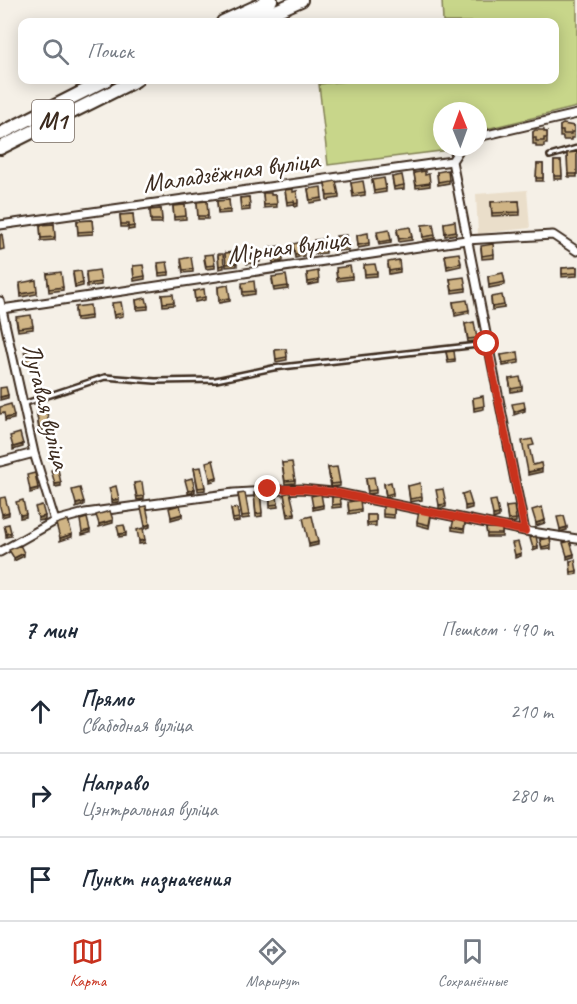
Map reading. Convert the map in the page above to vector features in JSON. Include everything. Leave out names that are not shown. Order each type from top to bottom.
[{"type":"highway","points":[[260,18],[301,0]]},
{"type":"highway","points":[[232,18],[266,2]]},
{"type":"highway","name":"М1","points":[[0,134],[98,84]]},
{"type":"highway","name":"М1","points":[[0,148],[128,84]]},
{"type":"street","points":[[487,135],[577,114]]},
{"type":"street","points":[[455,156],[452,161],[466,240],[525,531]]},
{"type":"street","name":"Маладзёжная вуліца","points":[[0,225],[452,161]]},
{"type":"street","name":"Мірная вуліца","points":[[2,309],[466,240],[553,235],[577,251]]},
{"type":"street","name":"Лугавая вуліца","points":[[0,301],[34,453],[55,521]]},
{"type":"street","points":[[0,462],[34,453]]},
{"type":"street","points":[[0,552],[55,521],[85,513],[268,489],[333,492],[525,531],[577,539]]},
{"type":"lane","points":[[550,156],[577,148]]},
{"type":"lane","points":[[23,404],[105,377],[155,381],[216,380],[273,368],[487,344]]},
{"type":"shaded area","points":[[527,190],[530,228],[478,234],[476,194]]},
{"type":"green space","points":[[442,0],[577,0],[577,107],[487,129],[487,102],[433,102],[433,152],[328,165],[319,84],[559,84],[559,18],[443,18]]},
{"type":"building","points":[[563,124],[574,126],[574,132],[563,134],[560,126]]},
{"type":"building","points":[[535,130],[547,132],[547,138],[544,138],[544,141],[536,141],[536,138],[533,138]]},
{"type":"building","points":[[577,152],[577,174],[568,174],[567,153]]},
{"type":"building","points":[[554,161],[561,161],[562,176],[554,176]]},
{"type":"building","points":[[537,164],[543,164],[543,178],[536,178]]},
{"type":"building","points":[[448,170],[449,180],[438,182],[437,172]]},
{"type":"building","points":[[425,171],[425,175],[429,174],[430,183],[416,185],[414,173]]},
{"type":"building","points":[[402,175],[404,185],[394,187],[392,177]]},
{"type":"building","points":[[384,178],[386,189],[374,191],[372,180]]},
{"type":"building","points":[[336,181],[339,195],[327,196],[325,183]]},
{"type":"building","points":[[363,181],[365,192],[353,194],[351,183]]},
{"type":"building","points":[[321,187],[322,198],[310,200],[308,189]]},
{"type":"building","points":[[293,189],[293,192],[297,191],[298,203],[295,204],[294,201],[287,202],[285,190]]},
{"type":"building","points":[[263,193],[276,195],[277,204],[264,205]]},
{"type":"building","points":[[249,197],[250,207],[241,208],[240,198]]},
{"type":"building","points":[[229,200],[230,210],[218,211],[217,201]]},
{"type":"building","points":[[207,201],[208,216],[198,216],[197,202]]},
{"type":"building","points":[[519,201],[520,212],[492,213],[491,202]]},
{"type":"building","points":[[185,205],[186,216],[174,217],[173,206]]},
{"type":"building","points":[[161,209],[162,220],[151,220],[150,210]]},
{"type":"building","points":[[133,214],[134,226],[128,227],[128,224],[121,224],[120,215]]},
{"type":"building","points":[[92,220],[93,231],[78,232],[77,221]]},
{"type":"building","points":[[455,221],[456,231],[445,233],[444,223]]},
{"type":"building","points":[[54,224],[55,237],[41,238],[40,225]]},
{"type":"building","points":[[433,224],[435,235],[423,237],[422,225]]},
{"type":"building","points":[[410,227],[412,237],[399,239],[397,229]]},
{"type":"building","points":[[389,230],[391,240],[379,242],[377,232]]},
{"type":"building","points":[[368,233],[369,243],[358,245],[357,235]]},
{"type":"building","points":[[2,234],[4,249],[0,250],[0,235]]},
{"type":"building","points":[[346,235],[348,247],[338,248],[336,236]]},
{"type":"building","points":[[324,239],[326,250],[315,251],[314,240]]},
{"type":"building","points":[[302,242],[304,253],[295,255],[293,244]]},
{"type":"building","points":[[493,244],[494,254],[482,256],[481,246]]},
{"type":"building","points":[[281,246],[283,258],[273,259],[271,247]]},
{"type":"building","points":[[259,249],[260,259],[247,261],[245,251]]},
{"type":"building","points":[[235,252],[237,263],[226,264],[225,253]]},
{"type":"building","points":[[459,253],[461,263],[447,266],[445,255]]},
{"type":"building","points":[[213,254],[215,265],[206,266],[204,255]]},
{"type":"building","points":[[218,254],[223,254],[224,265],[219,266]]},
{"type":"building","points":[[191,257],[193,269],[183,270],[181,259]]},
{"type":"building","points":[[399,260],[400,269],[389,271],[388,262]]},
{"type":"building","points":[[167,262],[169,272],[159,273],[158,263]]},
{"type":"building","points":[[375,264],[377,273],[365,274],[364,265]]},
{"type":"building","points":[[143,265],[145,276],[134,278],[133,266]]},
{"type":"building","points":[[350,266],[352,276],[337,278],[336,268]]},
{"type":"building","points":[[577,267],[577,273],[562,274],[562,268]]},
{"type":"building","points":[[99,270],[101,282],[87,284],[86,272]]},
{"type":"building","points":[[81,271],[83,283],[75,285],[73,272]]},
{"type":"building","points":[[318,271],[319,280],[308,282],[307,273]]},
{"type":"building","points":[[61,272],[63,287],[49,289],[47,274]]},
{"type":"building","points":[[503,273],[505,282],[489,285],[488,276]]},
{"type":"building","points":[[286,275],[288,286],[274,288],[272,277]]},
{"type":"building","points":[[464,277],[466,288],[452,290],[450,279]]},
{"type":"building","points":[[36,280],[37,291],[21,294],[20,283]]},
{"type":"building","points":[[254,281],[255,291],[243,292],[242,283]]},
{"type":"building","points":[[228,285],[230,298],[219,300],[218,287]]},
{"type":"building","points":[[204,289],[205,297],[195,299],[194,291]]},
{"type":"building","points":[[173,294],[174,302],[163,303],[162,295]]},
{"type":"building","points":[[502,295],[504,305],[492,307],[491,297]]},
{"type":"building","points":[[146,298],[148,306],[137,307],[136,300]]},
{"type":"building","points":[[467,300],[469,310],[455,313],[453,302]]},
{"type":"building","points":[[121,302],[123,313],[114,315],[112,303]]},
{"type":"building","points":[[90,305],[91,316],[76,318],[75,307]]},
{"type":"building","points":[[31,315],[33,326],[18,328],[16,317]]},
{"type":"building","points":[[474,322],[477,338],[468,339],[465,324]]},
{"type":"building","points":[[35,349],[39,361],[28,364],[24,352]]},
{"type":"building","points":[[286,349],[287,357],[276,359],[275,350]]},
{"type":"building","points":[[454,351],[455,359],[448,360],[446,352]]},
{"type":"building","points":[[518,352],[519,360],[503,363],[501,355]]},
{"type":"building","points":[[520,377],[522,387],[511,389],[509,379]]},
{"type":"building","points":[[6,387],[8,395],[0,397],[0,388]]},
{"type":"building","points":[[483,396],[484,406],[474,408],[473,398]]},
{"type":"building","points":[[524,402],[525,408],[514,412],[512,404]]},
{"type":"building","points":[[11,404],[14,416],[5,418],[4,413],[0,414],[0,407]]},
{"type":"building","points":[[47,412],[49,426],[39,428],[37,414]]},
{"type":"building","points":[[20,433],[23,444],[13,447],[10,436]]},
{"type":"building","points":[[532,439],[534,445],[529,446],[533,465],[541,463],[542,469],[528,472],[522,441]]},
{"type":"building","points":[[213,460],[217,477],[210,479],[206,462]]},
{"type":"building","points":[[292,462],[295,480],[285,481],[282,463]]},
{"type":"building","points":[[201,467],[205,487],[198,488],[194,468]]},
{"type":"building","points":[[337,467],[340,483],[331,484],[328,468]]},
{"type":"building","points":[[58,469],[61,483],[55,484],[51,470]]},
{"type":"building","points":[[35,473],[38,488],[30,490],[27,475]]},
{"type":"building","points":[[374,477],[376,490],[368,491],[366,478]]},
{"type":"building","points":[[192,478],[195,489],[188,491],[185,480]]},
{"type":"building","points":[[142,482],[144,496],[137,497],[134,483]]},
{"type":"building","points":[[391,482],[393,493],[386,495],[384,484]]},
{"type":"building","points":[[420,483],[422,497],[410,499],[408,486]]},
{"type":"building","points":[[116,486],[119,499],[112,500],[109,488]]},
{"type":"building","points":[[80,488],[84,502],[76,504],[72,490]]},
{"type":"building","points":[[443,489],[446,504],[439,505],[436,490]]},
{"type":"building","points":[[260,492],[262,513],[256,514],[254,493]]},
{"type":"building","points":[[290,492],[295,513],[288,514],[284,494]]},
{"type":"building","points":[[468,492],[472,505],[465,506],[462,494]]},
{"type":"building","points":[[245,493],[249,515],[242,516],[238,494]]},
{"type":"building","points":[[321,494],[323,505],[313,507],[311,496]]},
{"type":"building","points":[[5,497],[9,512],[2,514],[0,498]]},
{"type":"building","points":[[270,497],[277,497],[278,504],[270,505]]},
{"type":"building","points":[[332,497],[340,497],[341,504],[332,505]]},
{"type":"building","points":[[23,500],[26,514],[20,515],[16,502]]},
{"type":"building","points":[[360,500],[361,509],[349,511],[348,502]]},
{"type":"building","points":[[496,500],[499,514],[493,515],[490,501]]},
{"type":"building","points":[[42,505],[45,516],[38,518],[35,507]]},
{"type":"building","points":[[180,505],[182,514],[171,517],[169,508]]},
{"type":"building","points":[[146,506],[150,524],[145,526],[141,507]]},
{"type":"building","points":[[383,506],[394,507],[394,515],[383,514]]},
{"type":"building","points":[[514,506],[516,519],[508,520],[506,507]]},
{"type":"building","points":[[542,507],[545,520],[536,523],[532,510]]},
{"type":"building","points":[[237,508],[239,518],[233,519],[231,509]]},
{"type":"building","points":[[110,511],[113,520],[99,524],[96,515]]},
{"type":"building","points":[[419,511],[431,514],[429,525],[417,522]]},
{"type":"building","points":[[367,515],[376,515],[376,522],[367,523]]},
{"type":"building","points":[[312,516],[318,542],[309,544],[303,518]]},
{"type":"building","points":[[564,516],[567,527],[560,529],[557,517]]},
{"type":"building","points":[[87,518],[90,530],[82,532],[80,520]]},
{"type":"building","points":[[454,519],[465,522],[464,529],[452,527]]},
{"type":"building","points":[[68,520],[72,534],[60,538],[56,524]]},
{"type":"building","points":[[9,524],[11,532],[6,534],[4,525]]},
{"type":"building","points":[[124,525],[126,533],[119,534],[117,526]]},
{"type":"building","points":[[143,528],[145,540],[139,541],[137,530]]},
{"type":"building","points":[[486,528],[502,528],[502,534],[487,534]]},
{"type":"building","points":[[536,536],[538,546],[533,548],[530,538]]},
{"type":"building","points":[[550,538],[551,545],[542,547],[540,540]]},
{"type":"building","points":[[570,541],[574,554],[567,556],[563,543]]},
{"type":"building","points":[[518,542],[521,553],[515,555],[512,543]]},
{"type":"building","points":[[20,545],[24,553],[14,558],[9,550]]},
{"type":"building","points":[[575,560],[577,571],[571,572],[570,561]]},
{"type":"route","points":[[268,489],[333,492],[525,531],[487,344]]}]
